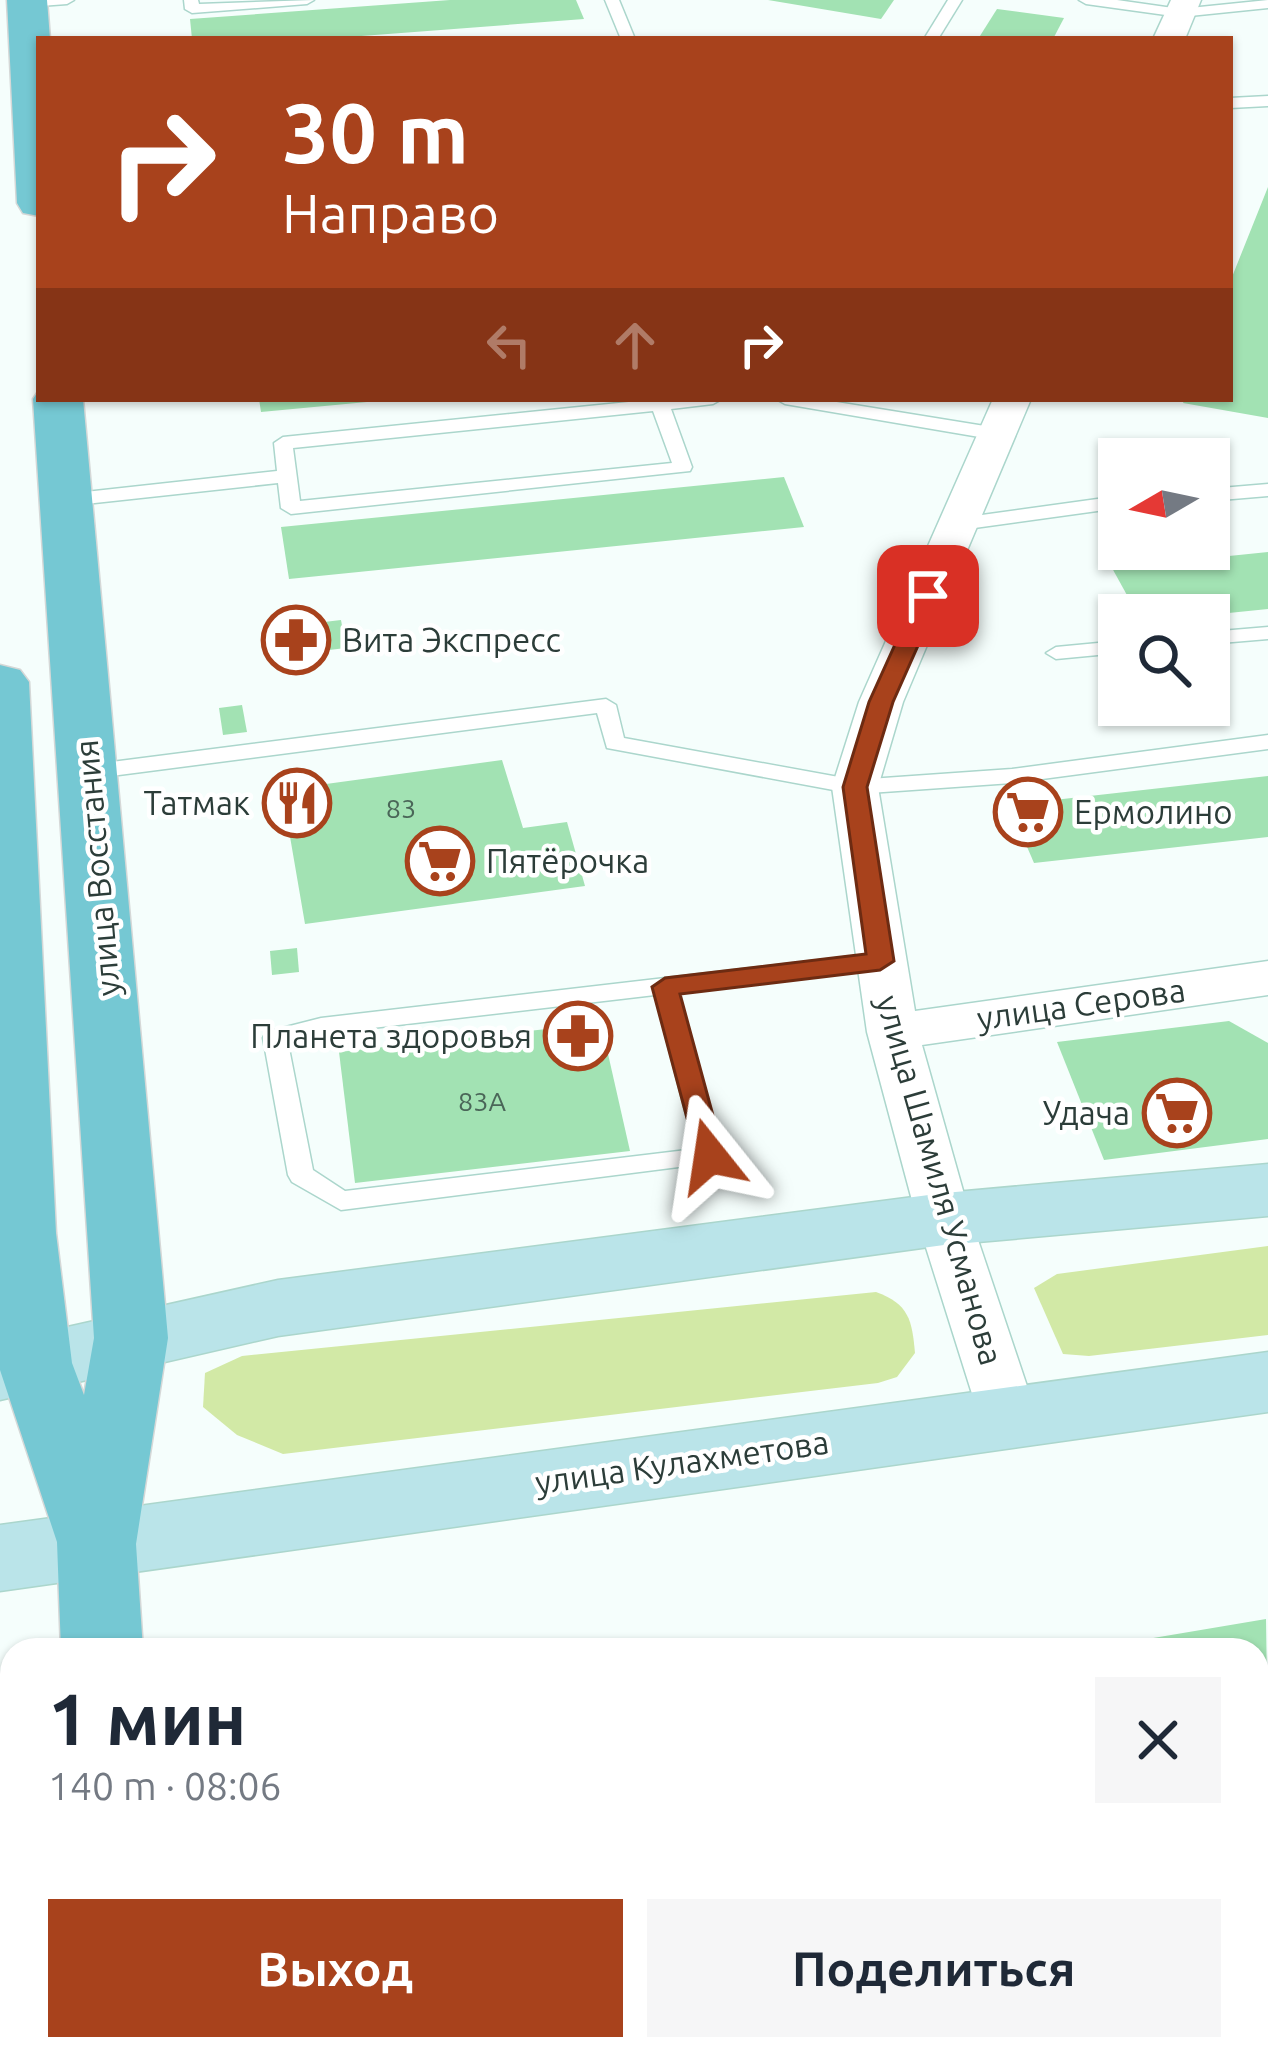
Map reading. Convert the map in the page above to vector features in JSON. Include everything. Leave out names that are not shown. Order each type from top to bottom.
[{"type":"main road","points":[[30,15],[36,140]]},
{"type":"main road","name":"улица Восстания","points":[[58,402],[130,1338],[96,1544],[101,1638]]},
{"type":"main road","name":"улица Восстания","points":[[0,682],[10,1136],[20,1233],[18,1367],[96,1544]]},
{"type":"main road","points":[[18,1367],[278,1308],[944,1219],[1268,1190]]},
{"type":"main road","name":"улица Кулахметова","points":[[0,1558],[1008,1416],[1264,1394]]},
{"type":"street","name":"улица Шамиля Усманова","points":[[1004,417],[881,702],[855,787],[893,1032],[944,1219],[1008,1416]]},
{"type":"street","name":"улица Серова","points":[[893,1032],[1268,978]]},
{"type":"lane","points":[[191,0],[192,9],[307,0]]},
{"type":"lane","points":[[612,0],[627,36]]},
{"type":"lane","points":[[933,36],[956,0]]},
{"type":"lane","points":[[1086,0],[1178,17],[1268,4]]},
{"type":"lane","points":[[1233,103],[1268,101]]},
{"type":"lane","points":[[660,404],[683,467],[291,508],[283,443],[660,404],[681,402]]},
{"type":"lane","points":[[822,402],[1004,417]]},
{"type":"lane","points":[[67,500],[287,476]]},
{"type":"lane","points":[[1230,493],[1268,490]]},
{"type":"lane","points":[[960,524],[1098,505]]},
{"type":"lane","points":[[1230,636],[1268,633]]},
{"type":"lane","points":[[1056,652],[1098,649]]},
{"type":"lane","points":[[88,772],[606,705],[615,743],[855,787],[1012,776],[1268,742]]},
{"type":"lane","points":[[665,987],[710,1156],[341,1201],[301,1175],[275,1038],[321,1026],[880,961]]},
{"type":"green space","points":[[1268,1246],[1268,1335],[1089,1356],[1063,1354],[1034,1288],[1057,1274]]},
{"type":"green space","points":[[876,1292],[896,1302],[907,1315],[915,1353],[897,1377],[878,1383],[283,1454],[237,1435],[203,1407],[205,1373],[242,1356]]},
{"type":"building","points":[[450,0],[576,0],[584,19],[361,36],[192,36],[190,19]]},
{"type":"building","points":[[768,0],[894,0],[881,19]]},
{"type":"building","points":[[997,9],[1064,18],[1055,36],[980,36]]},
{"type":"building","points":[[1268,187],[1268,418],[1183,403],[1233,402],[1233,274]]},
{"type":"building","points":[[259,402],[367,402],[261,412]]},
{"type":"building","points":[[784,477],[804,527],[289,579],[281,527]]},
{"type":"building","points":[[1268,552],[1268,609],[1230,613],[1230,594],[1126,594],[1113,570],[1230,570],[1230,556]]},
{"type":"building","points":[[341,620],[346,648],[278,656],[273,628]]},
{"type":"building","points":[[242,705],[247,732],[223,735],[219,708]]},
{"type":"building","points":[[502,760],[523,828],[567,822],[585,886],[305,924],[282,790]]},
{"type":"building","points":[[1268,776],[1268,837],[1034,863],[1009,805]]},
{"type":"building","points":[[297,948],[299,972],[272,975],[270,951]]},
{"type":"building","name":"Удача","points":[[1229,1021],[1268,1043],[1268,1139],[1104,1160],[1057,1042]]},
{"type":"building","points":[[601,1023],[630,1151],[355,1183],[339,1052]]},
{"type":"building","points":[[1266,1619],[1266,1638],[1153,1638]]},
{"type":"place","name":"Вита Экспресс","points":[[296,640]]},
{"type":"place","name":"Татмак","points":[[297,803]]},
{"type":"place","name":"Ермолино","points":[[1028,812]]},
{"type":"place","name":"Пятёрочка","points":[[440,861]]},
{"type":"place","name":"Планета здоровья","points":[[578,1036]]},
{"type":"place","name":"Удача","points":[[1177,1113]]},
{"type":"route","points":[[710,1156],[665,987],[880,961],[855,787],[881,702],[928,596]]}]
